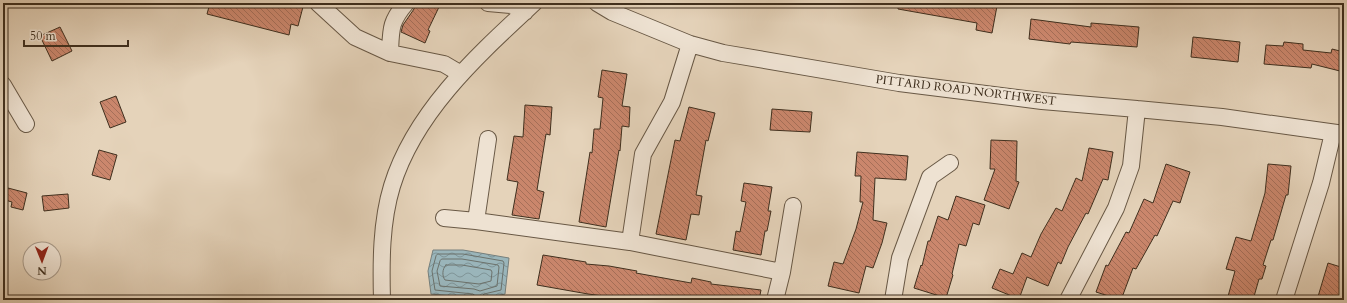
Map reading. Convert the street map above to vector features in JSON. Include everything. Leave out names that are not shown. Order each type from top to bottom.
[{"type":"street","points":[[318,3],[355,37],[390,53],[444,64],[461,74]]},
{"type":"street","points":[[390,53],[391,28],[398,13],[406,3]]},
{"type":"street","points":[[488,3],[530,7]]},
{"type":"street","name":"PITTARD ROAD NORTHWEST","points":[[597,3],[612,12],[690,44],[723,53],[899,83],[1042,101],[1137,108],[1222,117],[1338,133]]},
{"type":"street","points":[[382,300],[381,268],[384,226],[392,186],[408,148],[444,94],[461,74],[530,7]]},
{"type":"street","points":[[630,242],[643,154],[672,102],[690,44]]},
{"type":"street","points":[[3,85],[26,124]]},
{"type":"street","points":[[1068,300],[1116,208],[1129,173],[1137,108]]},
{"type":"street","points":[[1284,300],[1338,133]]},
{"type":"street","points":[[476,220],[488,139]]},
{"type":"street","points":[[892,300],[900,258],[930,177],[950,163]]},
{"type":"street","points":[[775,300],[782,272],[793,206]]},
{"type":"street","points":[[444,218],[476,220],[630,242],[782,272]]},
{"type":"water","points":[[433,250],[463,250],[509,258],[505,294],[482,299],[431,294],[428,271]]},
{"type":"building","points":[[210,3],[304,3],[298,26],[291,24],[289,35],[207,14]]},
{"type":"building","points":[[415,3],[430,3],[439,7],[428,30],[430,31],[425,43],[401,32],[403,25],[414,9]]},
{"type":"building","points":[[898,3],[978,3],[997,6],[992,33],[976,30],[977,23],[898,9]]},
{"type":"building","points":[[1031,19],[1091,27],[1091,23],[1139,27],[1137,47],[1071,42],[1070,44],[1029,39]]},
{"type":"building","points":[[60,27],[72,51],[52,61],[40,36]]},
{"type":"building","points":[[1193,37],[1240,42],[1238,62],[1191,57]]},
{"type":"building","points":[[1284,42],[1303,44],[1303,50],[1331,53],[1332,49],[1344,52],[1344,72],[1312,64],[1311,68],[1264,64],[1266,45],[1283,46]]},
{"type":"building","points":[[602,70],[627,74],[622,106],[630,107],[629,127],[622,126],[620,151],[619,150],[606,227],[579,222],[590,152],[592,153],[594,129],[600,129],[603,98],[598,97]]},
{"type":"building","points":[[116,96],[126,122],[110,128],[100,102]]},
{"type":"building","points":[[525,105],[552,107],[550,135],[546,134],[537,190],[544,192],[539,219],[512,215],[518,182],[507,180],[514,136],[523,137]]},
{"type":"building","points":[[689,107],[715,113],[708,141],[706,140],[696,195],[702,196],[699,215],[691,214],[686,240],[656,234],[675,140],[680,141]]},
{"type":"building","points":[[772,109],[812,112],[810,132],[770,130]]},
{"type":"building","points":[[991,140],[1017,141],[1016,181],[1019,182],[1009,209],[984,200],[995,169],[990,169]]},
{"type":"building","points":[[1089,148],[1113,152],[1108,180],[1103,179],[1088,214],[1086,213],[1061,264],[1058,262],[1048,286],[1027,277],[1019,299],[992,288],[1000,269],[1013,274],[1022,253],[1031,257],[1041,234],[1056,208],[1062,211],[1076,178],[1082,181]]},
{"type":"building","points":[[99,150],[117,155],[110,180],[92,175]]},
{"type":"building","points":[[857,152],[908,156],[906,180],[875,178],[873,220],[887,223],[873,268],[866,266],[859,293],[828,286],[834,262],[843,264],[856,229],[863,202],[860,202],[861,176],[855,176]]},
{"type":"building","points":[[1166,164],[1190,172],[1180,203],[1173,201],[1157,236],[1155,235],[1136,269],[1133,268],[1121,300],[1096,292],[1106,265],[1108,266],[1126,232],[1129,233],[1144,199],[1153,203]]},
{"type":"building","points":[[1268,164],[1291,166],[1288,195],[1286,195],[1273,240],[1271,240],[1263,265],[1266,266],[1262,279],[1259,279],[1253,300],[1227,300],[1235,271],[1226,269],[1236,237],[1251,241],[1265,193]]},
{"type":"building","points":[[744,183],[772,187],[768,211],[771,211],[767,231],[765,231],[761,255],[733,250],[736,231],[740,232],[746,202],[741,201]]},
{"type":"building","points":[[8,188],[27,193],[23,210],[11,207],[12,202],[5,200]]},
{"type":"building","points":[[68,194],[69,208],[44,211],[42,196]]},
{"type":"building","points":[[956,196],[985,205],[979,225],[973,223],[966,246],[959,244],[953,275],[946,298],[914,288],[921,265],[922,266],[928,241],[930,241],[938,216],[948,220]]},
{"type":"building","points":[[543,255],[586,262],[586,264],[637,271],[636,273],[691,283],[692,278],[711,282],[711,284],[761,290],[759,300],[610,300],[611,297],[537,285]]},
{"type":"building","points":[[1328,263],[1344,268],[1344,300],[1317,300]]}]
